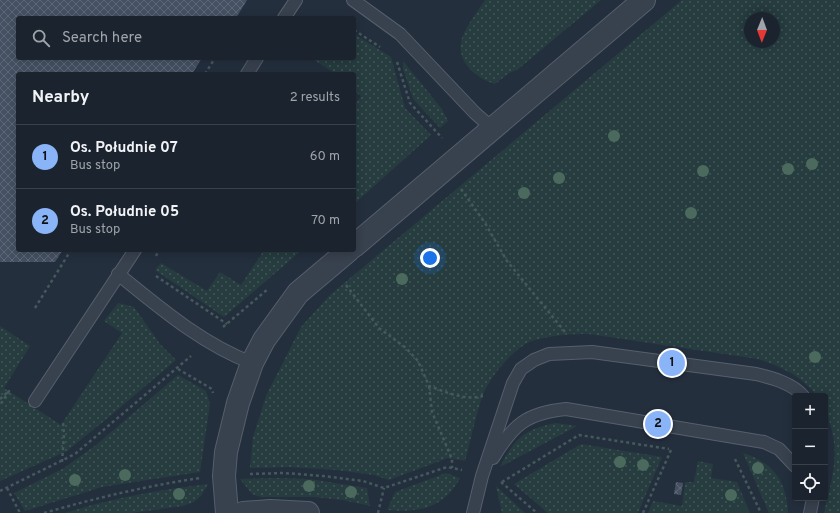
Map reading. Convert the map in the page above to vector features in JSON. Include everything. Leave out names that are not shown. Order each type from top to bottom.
[{"type":"street","points":[[356,244],[644,0]]},
{"type":"street","points":[[227,513],[224,476],[231,431],[252,363],[264,340],[298,293],[347,252]]},
{"type":"street","points":[[243,513],[270,511],[308,513]]},
{"type":"lane","points":[[285,16],[296,0]]},
{"type":"lane","points":[[353,0],[400,34],[475,113],[492,128]]},
{"type":"lane","points":[[248,72],[256,60]]},
{"type":"lane","points":[[35,401],[134,252]]},
{"type":"lane","points":[[118,274],[165,312],[207,341],[229,354],[252,363]]},
{"type":"lane","points":[[473,513],[482,476],[513,383],[521,369],[534,360],[549,354],[592,352],[756,374],[775,379],[800,393]]},
{"type":"lane","points":[[482,476],[506,436],[518,424],[528,418],[552,410],[566,409],[764,442],[779,449],[794,465]]},
{"type":"lane","points":[[804,501],[806,513]]},
{"type":"lane","points":[[810,513],[812,501]]},
{"type":"path","points":[[356,31],[384,50]]},
{"type":"path","points":[[395,58],[410,103],[436,130],[443,140]]},
{"type":"path","points":[[206,72],[214,60]]},
{"type":"path","points":[[459,186],[485,222],[507,261],[566,334],[578,353]]},
{"type":"path","points":[[34,308],[70,252]]},
{"type":"path","points":[[134,252],[147,269],[227,324]]},
{"type":"path","points":[[342,279],[379,328],[406,348],[418,361],[430,386],[432,412],[452,459],[452,468]]},
{"type":"path","points":[[0,491],[62,462],[75,454],[178,368],[207,341],[274,284]]},
{"type":"path","points":[[178,368],[212,389],[214,395]]},
{"type":"path","points":[[430,386],[462,396],[475,398],[482,396]]},
{"type":"path","points":[[0,399],[9,391],[0,405]]},
{"type":"path","points":[[62,462],[64,435],[63,422]]},
{"type":"path","points":[[502,482],[579,435],[678,451]]},
{"type":"path","points":[[643,513],[671,450]]},
{"type":"path","points":[[729,458],[736,460],[761,513]]},
{"type":"path","points":[[44,513],[101,496],[147,486],[224,476],[284,473],[363,481],[384,488],[447,467],[502,482],[537,513]]},
{"type":"path","points":[[7,488],[20,513]]},
{"type":"path","points":[[378,513],[384,488]]},
{"type":"green space","points":[[485,0],[601,0],[517,70],[509,73],[495,84],[481,78],[469,68],[464,62],[461,47],[464,33]]},
{"type":"green space","points":[[682,0],[840,0],[840,513],[824,513],[828,501],[835,451],[828,416],[828,393],[814,393],[790,373],[775,365],[758,359],[589,334],[560,335],[532,341],[517,350],[502,364],[482,397],[465,461],[448,458],[389,480],[374,475],[337,470],[290,467],[250,468],[253,437],[266,396],[301,327],[330,295]]},
{"type":"green space","points":[[356,35],[391,57],[405,108],[431,135],[356,202],[356,103],[361,96],[356,92],[356,72],[333,72],[314,60],[356,60]]},
{"type":"green space","points":[[403,61],[442,109],[448,121],[440,128],[413,99],[403,68]]},
{"type":"green space","points":[[263,252],[300,252],[224,317],[155,270],[161,263],[207,291],[220,272],[241,285]]},
{"type":"green space","points":[[118,303],[134,307],[160,344],[176,360],[67,451],[0,481],[0,326],[30,346],[4,388],[61,425],[122,333],[104,321]]},
{"type":"green space","points":[[178,375],[206,391],[210,404],[200,472],[102,487],[25,511],[14,493],[64,468],[96,445]]},
{"type":"green space","points":[[556,423],[577,426],[500,467],[510,449],[521,437],[536,428]]},
{"type":"green space","points":[[581,444],[662,457],[638,513],[548,513],[514,484]]},
{"type":"green space","points":[[743,453],[763,462],[776,475],[784,492],[788,513],[769,513]]},
{"type":"green space","points":[[698,461],[713,464],[711,478],[737,482],[750,513],[648,513],[653,501],[682,506],[685,482],[694,482]]},
{"type":"green space","points":[[446,473],[460,478],[454,488],[438,502],[420,509],[399,511],[387,510],[395,492]]},
{"type":"green space","points":[[240,479],[309,479],[367,488],[370,506],[343,500],[314,497],[261,497],[252,494]]},
{"type":"green space","points":[[208,484],[201,496],[194,502],[183,506],[132,513],[65,513],[136,495]]},
{"type":"green space","points":[[496,486],[525,513],[502,513]]},
{"type":"green space","points":[[746,504],[750,513],[730,513],[731,509]]},
{"type":"building","points":[[0,0],[247,0],[237,16],[16,16],[16,60],[201,60],[193,72],[16,72],[16,252],[62,252],[55,262],[0,262]]},
{"type":"building","points":[[676,482],[683,483],[681,495],[674,494]]},
{"type":"place","name":"Os. Południe 07","points":[[672,363]]},
{"type":"place","name":"Os. Południe 05","points":[[658,424]]}]
